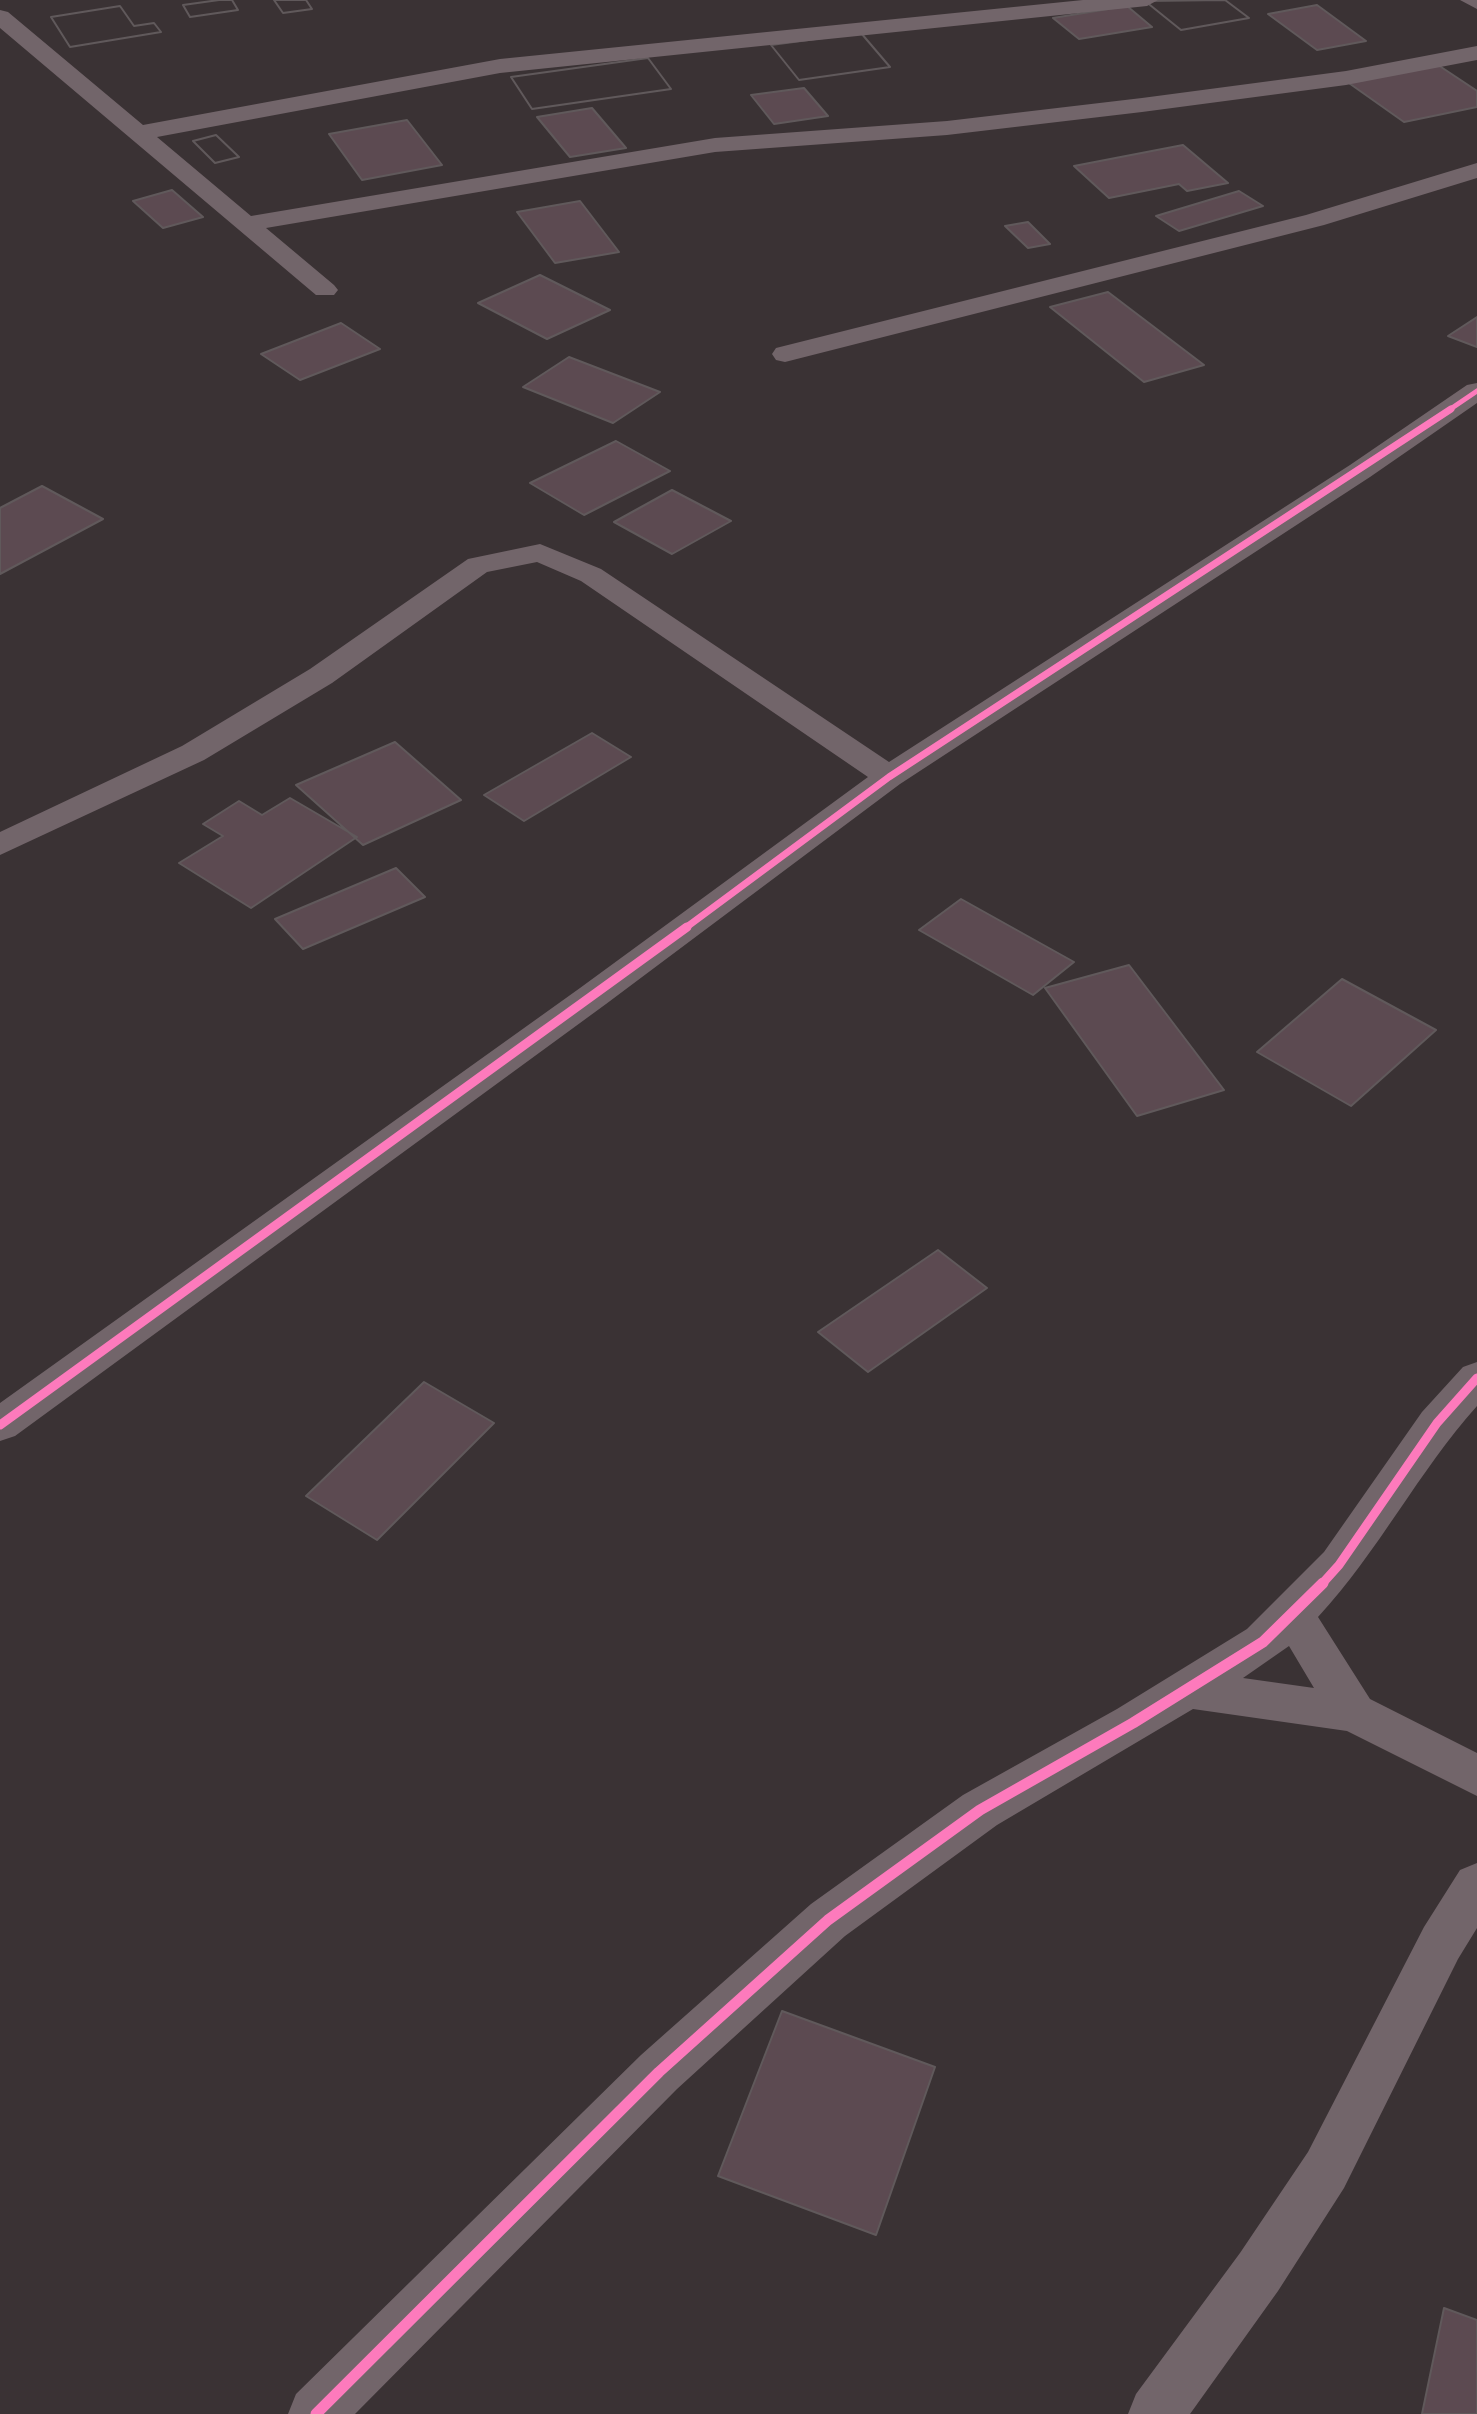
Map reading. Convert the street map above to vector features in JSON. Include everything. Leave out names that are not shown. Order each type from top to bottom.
[{"type":"street","points":[[138,133],[500,66],[1147,0]]},
{"type":"street","points":[[1471,0],[1477,3]]},
{"type":"street","points":[[0,17],[325,290]]},
{"type":"street","points":[[246,225],[715,145],[947,128],[1116,108],[1346,78],[1477,53]]},
{"type":"street","points":[[785,354],[1315,220],[1477,170]]},
{"type":"street","points":[[0,1425],[593,996],[889,777],[1360,471],[1477,391]]},
{"type":"street","points":[[0,845],[204,746],[321,676],[478,565],[540,553],[591,575],[889,777]]},
{"type":"street","points":[[316,2414],[659,2073],[828,1920],[980,1810],[1188,1689],[1263,1642],[1293,1615],[1339,1565],[1437,1423],[1477,1378]]},
{"type":"street","points":[[1293,1615],[1353,1713]]},
{"type":"street","points":[[1188,1689],[1353,1713],[1477,1776]]},
{"type":"street","points":[[1156,2414],[1259,2272],[1326,2170],[1441,1943],[1477,1885]]},
{"type":"building","points":[[232,0],[238,10],[190,17],[183,5]]},
{"type":"building","points":[[232,0],[238,10],[190,17],[183,5]]},
{"type":"building","points":[[274,0],[306,0],[312,9],[283,13]]},
{"type":"building","points":[[274,0],[306,0],[312,9],[283,13]]},
{"type":"building","points":[[1225,0],[1249,18],[1181,30],[1145,1]]},
{"type":"building","points":[[1225,0],[1249,18],[1181,30],[1145,1]]},
{"type":"building","points":[[1317,5],[1366,41],[1317,50],[1268,14]]},
{"type":"building","points":[[120,6],[134,26],[154,23],[161,32],[70,47],[51,17]]},
{"type":"building","points":[[120,6],[134,26],[154,23],[161,32],[70,47],[51,17]]},
{"type":"building","points":[[1127,6],[1152,27],[1079,39],[1053,18]]},
{"type":"building","points":[[861,33],[890,67],[799,80],[771,45]]},
{"type":"building","points":[[861,33],[890,67],[799,80],[771,45]]},
{"type":"building","points":[[648,58],[671,89],[532,109],[511,77]]},
{"type":"building","points":[[648,58],[671,89],[532,109],[511,77]]},
{"type":"building","points":[[1435,63],[1477,91],[1477,107],[1404,122],[1346,81]]},
{"type":"building","points":[[804,88],[828,116],[774,124],[751,95]]},
{"type":"building","points":[[592,108],[626,148],[570,157],[537,117]]},
{"type":"building","points":[[407,120],[442,165],[362,180],[329,134]]},
{"type":"building","points":[[216,135],[239,157],[215,163],[193,141]]},
{"type":"building","points":[[216,135],[239,157],[215,163],[193,141]]},
{"type":"building","points":[[1183,145],[1228,183],[1187,191],[1179,184],[1109,198],[1074,166]]},
{"type":"building","points":[[172,190],[203,217],[163,228],[133,201]]},
{"type":"building","points":[[1239,191],[1263,206],[1179,231],[1156,216]]},
{"type":"building","points":[[580,201],[619,252],[555,263],[517,212]]},
{"type":"building","points":[[1028,222],[1050,244],[1028,248],[1005,226]]},
{"type":"building","points":[[540,275],[610,310],[547,339],[478,303]]},
{"type":"building","points":[[1108,292],[1204,365],[1144,382],[1050,307]]},
{"type":"building","points":[[1477,317],[1477,347],[1448,336]]},
{"type":"building","points":[[341,323],[380,349],[300,380],[261,354]]},
{"type":"building","points":[[569,357],[660,392],[613,423],[523,387]]},
{"type":"building","points":[[616,441],[670,471],[584,515],[530,483]]},
{"type":"building","points":[[42,486],[103,519],[0,574],[0,508]]},
{"type":"building","points":[[672,490],[731,521],[672,554],[614,522]]},
{"type":"building","points":[[592,733],[631,757],[524,821],[484,795]]},
{"type":"building","points":[[395,742],[461,800],[363,845],[296,785]]},
{"type":"building","points":[[290,798],[357,837],[251,908],[179,863],[223,836],[203,824],[239,801],[262,815]]},
{"type":"building","points":[[396,868],[425,897],[303,949],[275,919]]},
{"type":"building","points":[[961,899],[1074,962],[1033,995],[919,930]]},
{"type":"building","points":[[1129,965],[1224,1090],[1137,1116],[1045,988]]},
{"type":"building","points":[[1342,979],[1436,1030],[1351,1106],[1257,1052]]},
{"type":"building","points":[[938,1250],[987,1288],[868,1372],[818,1332]]},
{"type":"building","points":[[424,1382],[494,1423],[377,1540],[306,1496]]},
{"type":"building","points":[[782,2011],[935,2067],[876,2235],[718,2176]]},
{"type":"building","points":[[1444,2308],[1477,2320],[1477,2414],[1422,2414]]},
{"type":"cycle path","points":[[0,1425],[593,996],[889,777],[1360,471],[1477,391]]},
{"type":"cycle path","points":[[316,2414],[659,2072],[828,1920],[980,1810],[1133,1723],[1263,1642],[1293,1615],[1339,1565],[1437,1423],[1477,1378]]}]
